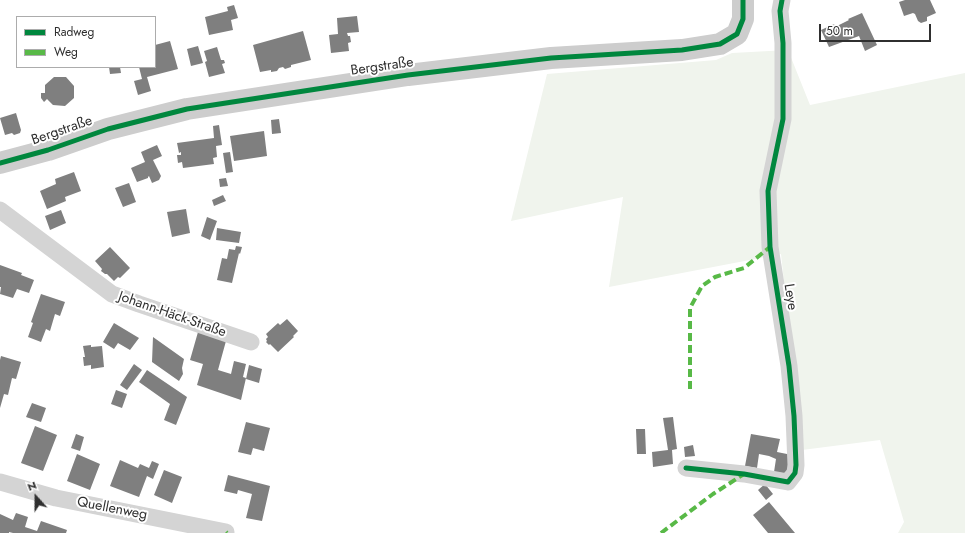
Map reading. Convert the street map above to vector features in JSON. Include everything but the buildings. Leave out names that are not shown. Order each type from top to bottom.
[{"type":"street","name":"Bergstraße","points":[[0,163],[48,150],[108,129],[194,108],[408,75],[551,58],[682,50],[720,44],[737,34],[743,19],[743,0]]},
{"type":"street","name":"Leye","points":[[686,468],[744,474],[788,482],[795,473],[794,416],[789,366],[770,247],[768,191],[783,119],[783,43],[781,6]]},
{"type":"street","name":"Johann-Häck-Straße","points":[[0,210],[112,294],[251,342]]},
{"type":"street","name":"Quellenweg","points":[[0,482],[56,498],[226,532]]},
{"type":"shaded area","points":[[788,50],[810,105],[965,73],[965,533],[898,533],[904,522],[880,440],[802,450],[781,254],[609,287],[623,197],[511,221],[547,74],[716,60],[732,53]]},
{"type":"marked path","points":[[690,389],[690,308],[702,286],[715,277],[744,268],[770,247]]},
{"type":"marked path","points":[[661,533],[713,494],[744,474]]},
{"type":"cycle path","points":[[0,163],[48,150],[108,129],[187,109],[408,75],[551,58],[682,50],[720,44],[737,34],[743,19],[743,0]]},
{"type":"cycle path","points":[[686,468],[744,474],[788,482],[795,473],[794,416],[789,366],[770,247],[768,191],[783,119],[783,43],[780,11],[782,0]]}]
